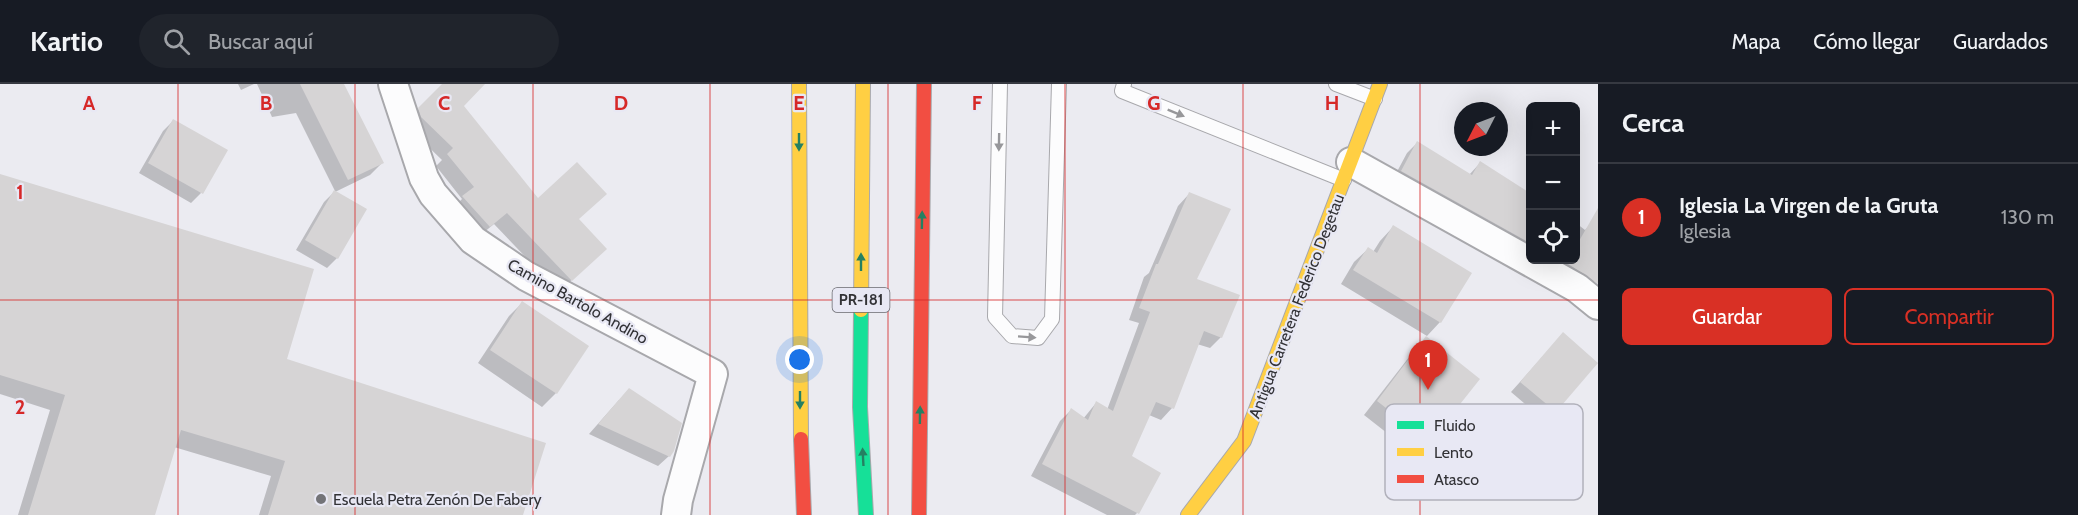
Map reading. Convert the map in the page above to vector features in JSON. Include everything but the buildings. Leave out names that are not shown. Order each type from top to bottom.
[{"type":"main road","points":[[799,84],[801,464],[804,515]]},
{"type":"main road","name":"PR-181","points":[[863,84],[860,406],[866,515]]},
{"type":"main road","points":[[919,515],[924,84]]},
{"type":"main road","name":"Antigua Carretera Federico Degetau","points":[[1188,515],[1244,441],[1380,84]]},
{"type":"main road","points":[[790,501],[801,464]]},
{"type":"street","name":"Camino Bartolo Andino","points":[[393,84],[424,178],[433,194],[473,240],[526,276],[713,374],[678,500],[676,515]]},
{"type":"street","points":[[1348,171],[1577,288],[1598,305]]},
{"type":"lane","points":[[1000,84],[994,317],[1012,336],[1038,338],[1052,319],[1059,84]]},
{"type":"lane","points":[[1336,84],[1375,99]]},
{"type":"lane","points":[[1123,87],[1348,171]]},
{"type":"traffic: fast","points":[[861,310],[860,407],[866,515]]},
{"type":"traffic: slow","points":[[799,84],[801,439]]},
{"type":"traffic: slow","points":[[861,310],[863,84]]},
{"type":"traffic: slow","points":[[1188,515],[1244,441],[1380,84]]},
{"type":"traffic: jam","points":[[919,515],[924,84]]},
{"type":"traffic: jam","points":[[801,439],[804,515]]},
{"type":"place","name":"Iglesia La Virgen de la Gruta","points":[[1428,390]]},
{"type":"place","name":"Escuela Petra Zenón De Fabery","points":[[321,499]]}]
